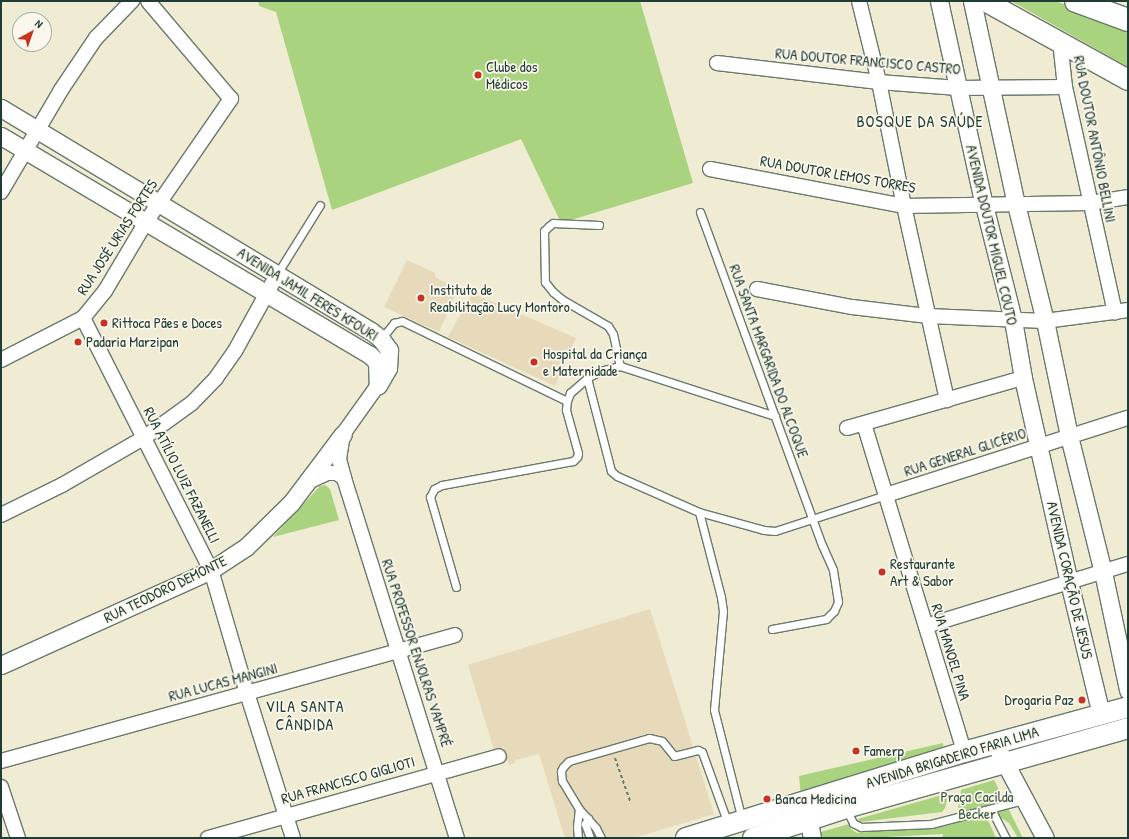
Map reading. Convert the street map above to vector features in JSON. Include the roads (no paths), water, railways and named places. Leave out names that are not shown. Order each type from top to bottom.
[{"type":"highway","points":[[1076,1],[1128,20]]},
{"type":"main road","points":[[985,1],[1060,41],[1128,80]]},
{"type":"main road","name":"AVENIDA BRIGADEIRO FARIA LIMA","points":[[686,838],[735,822],[809,820],[964,752],[1128,707]]},
{"type":"main road","name":"AVENIDA BRIGADEIRO FARIA LIMA","points":[[753,838],[846,808],[1128,728]]},
{"type":"street","points":[[1,192],[61,90],[96,38],[132,1]]},
{"type":"street","name":"RUA JOSÉ URIAS FORTES","points":[[1,360],[83,318],[105,291],[158,203],[231,99],[148,1]]},
{"type":"street","points":[[860,1],[879,82],[904,206],[947,400]]},
{"type":"street","name":"AVENIDA DOUTOR MIGUEL COUTO","points":[[939,1],[984,205],[1013,320],[1023,378],[1039,446]]},
{"type":"street","name":"AVENIDA DOUTOR MIGUEL COUTO","points":[[972,1],[1016,204],[1045,321],[1069,436]]},
{"type":"street","name":"RUA DOUTOR ANTÔNIO BELLINI","points":[[1060,41],[1065,87],[1090,203],[1122,312]]},
{"type":"street","name":"RUA DOUTOR FRANCISCO CASTRO","points":[[717,63],[879,82],[958,88],[1065,87]]},
{"type":"street","name":"AVENIDA JAMIL FERES KFOURI","points":[[1,108],[364,327],[381,339],[389,350],[390,358],[388,368],[378,385]]},
{"type":"street","name":"AVENIDA JAMIL FERES KFOURI","points":[[1,136],[370,355],[377,362],[378,385]]},
{"type":"street","name":"RUA DOUTOR LEMOS TORRES","points":[[710,169],[904,206],[1090,203],[1128,197]]},
{"type":"street","points":[[1,515],[62,485],[145,437],[192,403],[216,378],[234,351],[277,275]]},
{"type":"street","points":[[757,289],[852,307],[928,316],[1045,321],[1122,312]]},
{"type":"street","name":"RUA ATÍLIO LUIZ FAZANELLI","points":[[83,318],[145,437],[211,570],[246,693],[293,838]]},
{"type":"street","points":[[847,428],[1023,378]]},
{"type":"street","name":"RUA TEODORO DEMONTE","points":[[1,666],[211,570],[246,547],[291,503],[308,482],[378,385]]},
{"type":"street","name":"RUA GENERAL GLICÉRIO","points":[[886,495],[1128,418]]},
{"type":"street","name":"RUA MANOEL PINA","points":[[864,424],[964,752]]},
{"type":"street","name":"RUA PROFESSOR ENJOLRAS VAMPRÉ","points":[[343,434],[339,459],[344,478],[457,838]]},
{"type":"street","points":[[1069,436],[1103,572],[1128,690]]},
{"type":"street","name":"AVENIDA CORAÇÃO DE JESUS","points":[[1039,446],[1069,582],[1101,714]]},
{"type":"street","points":[[308,482],[327,473],[337,473],[344,478]]},
{"type":"street","points":[[926,626],[1128,564]]},
{"type":"street","name":"RUA LUCAS MANGINI","points":[[1,761],[455,635]]},
{"type":"street","points":[[995,744],[1045,838]]},
{"type":"street","name":"RUA FRANCISCO GIGLIOTI","points":[[208,838],[437,772],[499,756]]},
{"type":"street","points":[[1,787],[18,838]]},
{"type":"lane","points":[[277,275],[320,205]]},
{"type":"lane","name":"RUA SANTA MARGARIDA DO ALCOQUE","points":[[700,212],[833,570],[838,602],[834,611],[826,619],[772,629]]},
{"type":"lane","points":[[599,225],[553,223],[544,231],[545,282],[553,292],[564,300],[608,326],[613,334],[620,366]]},
{"type":"lane","points":[[381,339],[394,323],[402,322],[567,401]]},
{"type":"lane","points":[[456,587],[430,496],[434,489],[442,485],[573,461],[577,457],[578,452],[566,410],[567,401],[570,392],[587,378],[610,367],[620,366],[775,416]]},
{"type":"lane","name":"RUA GENERAL GLICÉRIO","points":[[587,378],[611,471],[617,476],[699,512],[775,531],[814,520],[886,495]]},
{"type":"lane","points":[[699,512],[721,597],[723,612],[714,710],[735,822]]},
{"type":"lane","points":[[601,838],[588,818],[579,809],[562,781],[561,771],[568,761],[649,738],[662,741],[674,756],[698,750],[704,754],[735,822]]},
{"type":"lane","points":[[846,808],[853,823],[861,828],[931,824],[1024,800]]},
{"type":"lane","points":[[578,838],[577,827],[579,809]]},
{"type":"lane","points":[[991,809],[1006,838]]},
{"type":"lane","points":[[588,818],[585,824],[590,838]]},
{"type":"place","name":"Clube dos Médicos","points":[[478,75]]},
{"type":"place","name":"Instituto de Reabilitação Lucy Montoro","points":[[421,298]]},
{"type":"place","name":"Rittoca Pães e Doces","points":[[104,323]]},
{"type":"place","name":"Padaria Marzipan","points":[[78,342]]},
{"type":"place","name":"Hospital da Criança e Maternidade","points":[[534,362]]},
{"type":"place","name":"Restaurante Art & Sabor","points":[[882,572]]},
{"type":"place","name":"Drogaria Paz","points":[[1082,700]]},
{"type":"place","name":"Famerp","points":[[856,751]]},
{"type":"place","name":"Banca Medicina","points":[[767,799]]},
{"type":"district","name":"BOSQUE DA SAÚDE","points":[[920,121]]},
{"type":"district","name":"VILA SANTA CÂNDIDA","points":[[305,715]]},
{"type":"park label","name":"Praça Cacilda Becker","points":[[977,804]]}]
